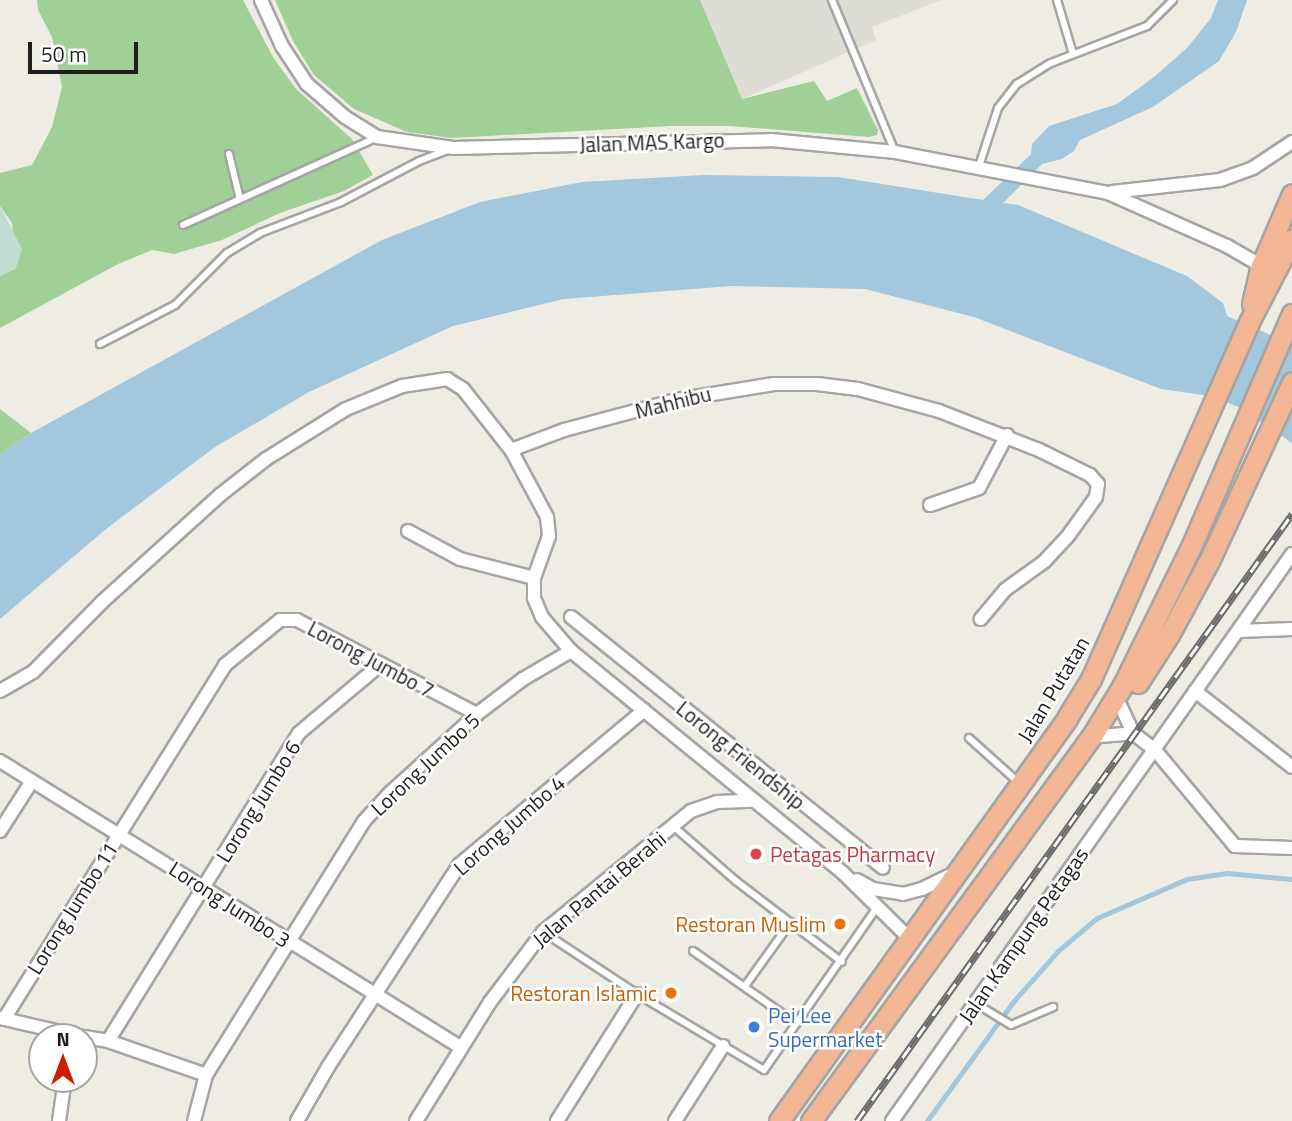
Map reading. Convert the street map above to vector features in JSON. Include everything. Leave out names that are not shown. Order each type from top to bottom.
[{"type":"highway","points":[[1249,322],[1261,266],[1292,194]]},
{"type":"highway","name":"Jalan Putatan","points":[[779,1121],[1091,679],[1249,322],[1292,239]]},
{"type":"highway","points":[[811,1121],[1075,760],[1141,652],[1191,547],[1291,317]]},
{"type":"highway","points":[[1075,760],[1101,736],[1170,633],[1210,559],[1292,382]]},
{"type":"street","name":"Jalan MAS Kargo","points":[[261,0],[282,46],[307,83],[345,117],[377,137],[453,148],[771,139],[895,152],[978,169],[1038,177],[1108,193],[1227,246],[1261,266]]},
{"type":"street","name":"Jalan MAS Kargo","points":[[1108,193],[1220,180],[1253,168],[1292,142]]},
{"type":"street","points":[[0,691],[34,671],[102,602],[220,495],[266,459],[346,409],[402,386],[447,379],[463,389],[511,450],[547,517],[549,536],[534,578],[537,608],[576,654],[842,872],[909,938]]},
{"type":"street","name":"Mahhibu","points":[[511,450],[564,430],[704,394],[796,384],[817,384],[883,394],[1007,435],[1090,475],[1096,479],[1099,489],[1068,536],[1045,561],[1005,590],[981,618]]},
{"type":"street","points":[[930,505],[979,488],[1007,435]]},
{"type":"street","points":[[408,531],[460,559],[534,578]]},
{"type":"street","name":"Jalan Kampung Petagas","points":[[892,1121],[981,1006],[1195,691],[1292,554]]},
{"type":"street","name":"Lorong Friendship","points":[[572,617],[883,868]]},
{"type":"street","name":"Lorong Jumbo 7","points":[[119,833],[225,665],[280,621],[298,621],[477,714]]},
{"type":"street","points":[[1238,631],[1292,629]]},
{"type":"street","points":[[576,654],[599,641]]},
{"type":"street","name":"Lorong Jumbo 5","points":[[194,1121],[206,1074],[376,806],[477,714],[523,679],[576,654]]},
{"type":"street","name":"Lorong Jumbo 6","points":[[108,1041],[299,733],[381,664]]},
{"type":"street","points":[[1195,691],[1292,767]]},
{"type":"street","points":[[1121,707],[1133,733],[1155,750],[1235,846],[1292,848]]},
{"type":"street","name":"Lorong Jumbo 4","points":[[297,1121],[374,995],[460,864],[644,710]]},
{"type":"street","points":[[1101,736],[1133,733]]},
{"type":"street","name":"Lorong Jumbo 3","points":[[0,761],[460,1047]]},
{"type":"street","points":[[0,831],[32,780]]},
{"type":"street","name":"Jalan Pantai Berahi","points":[[416,1121],[460,1047],[512,970],[543,932],[691,811],[717,802],[753,801]]},
{"type":"street","name":"Lorong Jumbo 11","points":[[2,1019],[119,833]]},
{"type":"street","points":[[842,872],[873,889],[903,894],[922,889],[955,873]]},
{"type":"street","points":[[557,1121],[637,994]]},
{"type":"street","points":[[2,1019],[28,1025]]},
{"type":"street","points":[[98,1040],[206,1074]]},
{"type":"street","points":[[675,1121],[723,1046]]},
{"type":"street","points":[[59,1121],[63,1093]]},
{"type":"lane","points":[[832,0],[895,152]]},
{"type":"lane","points":[[1057,0],[1073,54]]},
{"type":"lane","points":[[978,169],[993,122],[1006,96],[1030,75],[1073,54],[1117,40],[1147,26],[1173,0]]},
{"type":"lane","points":[[183,225],[377,137]]},
{"type":"lane","points":[[100,344],[175,304],[227,253],[260,233],[341,202],[411,165],[453,148]]},
{"type":"lane","points":[[229,154],[240,199]]},
{"type":"lane","points":[[969,738],[1020,783]]},
{"type":"lane","points":[[673,826],[842,962]]},
{"type":"lane","points":[[543,932],[637,994],[764,1070],[842,962],[878,906]]},
{"type":"lane","points":[[745,986],[791,922]]},
{"type":"lane","points":[[693,951],[796,1023]]},
{"type":"lane","points":[[981,1006],[1011,1025],[1053,1007]]},
{"type":"shaded area","points":[[700,0],[941,0],[872,27],[876,40],[742,99]]},
{"type":"shaded area","points":[[1218,0],[1247,0],[1236,32],[1219,61],[1153,107],[1080,140],[1074,151],[1062,159],[1042,164],[1003,203],[1018,205],[1187,276],[1223,303],[1227,316],[1292,344],[1292,443],[1241,408],[1210,396],[1161,389],[974,317],[865,289],[732,286],[564,299],[453,326],[309,392],[215,447],[106,529],[0,619],[0,455],[31,433],[382,240],[480,202],[582,182],[703,175],[838,177],[983,200],[1031,154],[1032,144],[1049,126],[1117,104],[1154,77],[1187,48],[1211,18]]},
{"type":"shaded area","points":[[0,206],[22,249],[16,268],[0,276]]},
{"type":"green space","points":[[37,0],[243,0],[273,57],[296,89],[352,139],[373,175],[344,191],[280,213],[222,240],[174,254],[152,250],[118,264],[0,328],[0,276],[16,268],[12,223],[0,206],[0,173],[32,165],[52,127],[62,87],[52,37],[38,10]]},
{"type":"green space","points":[[275,0],[700,0],[742,99],[814,81],[827,101],[857,88],[878,130],[877,135],[869,137],[729,126],[671,126],[451,138],[407,132],[354,109],[314,75],[293,41]]},
{"type":"green space","points":[[0,409],[31,433],[0,455]]},
{"type":"waterway","points":[[927,1121],[1013,1002],[1058,951],[1097,918],[1187,879],[1227,873],[1292,879]]},
{"type":"railway","points":[[857,1121],[1292,514]]},
{"type":"place","name":"Petagas Pharmacy","points":[[756,854]]},
{"type":"place","name":"Restoran Muslim","points":[[840,924]]},
{"type":"place","name":"Restoran Islamic","points":[[671,993]]},
{"type":"place","name":"Pei Lee Supermarket","points":[[754,1027]]}]
